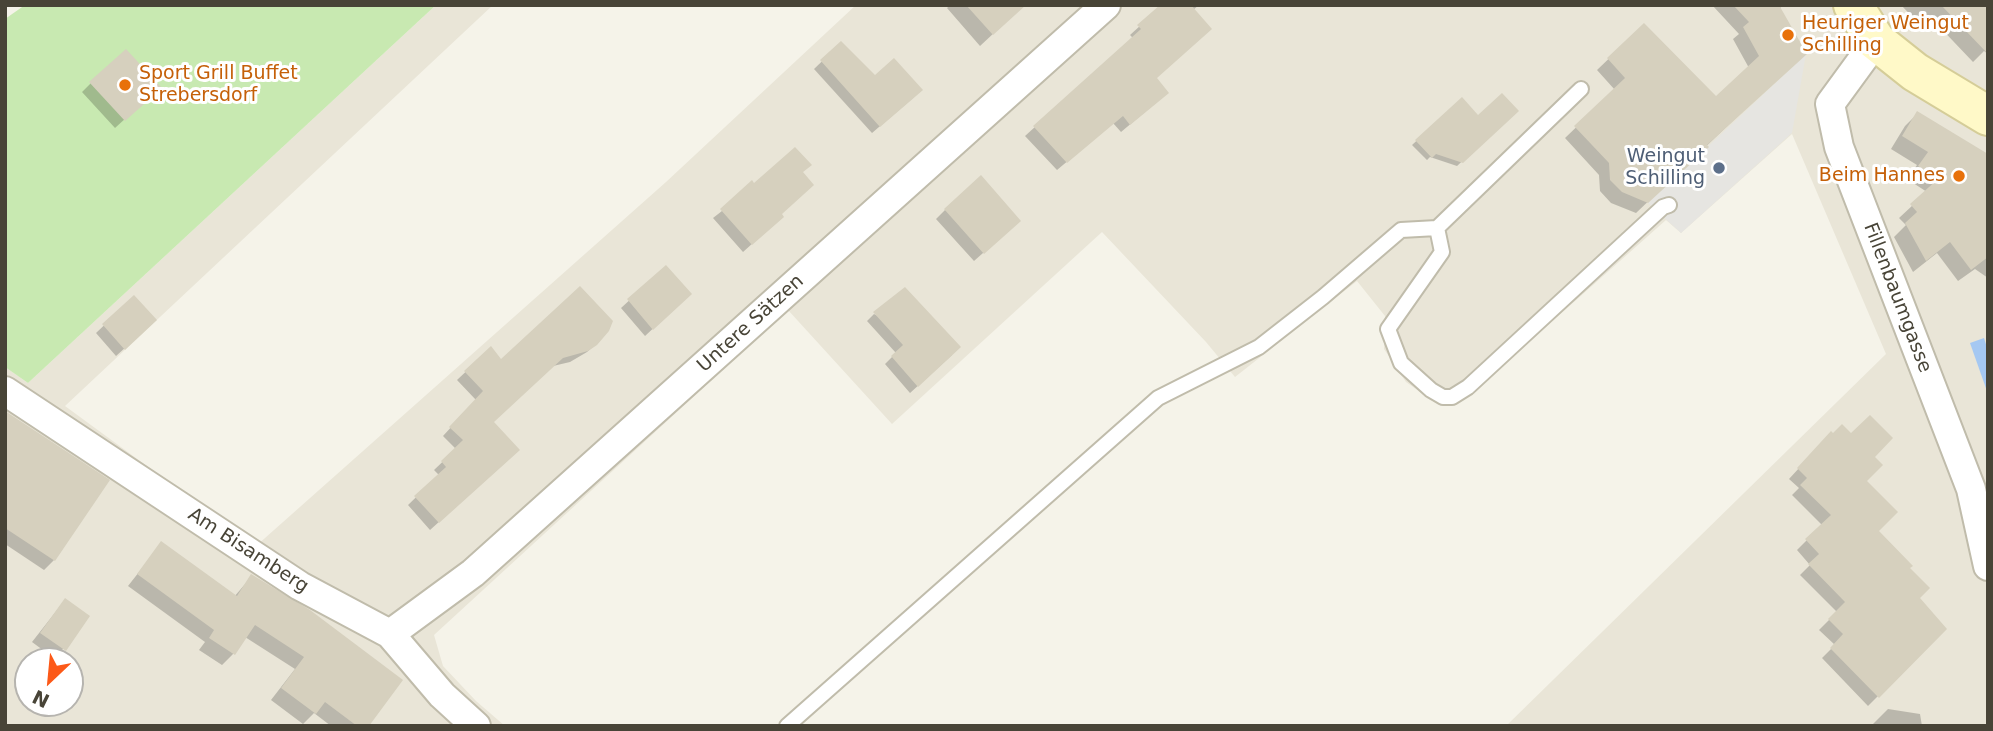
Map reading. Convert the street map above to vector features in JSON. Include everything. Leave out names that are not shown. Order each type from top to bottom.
[{"type":"main road","points":[[1853,5],[1876,41],[1915,72],[1988,116]]},
{"type":"street","name":"Untere Sätzen","points":[[390,634],[473,573],[1106,5]]},
{"type":"street","name":"Fillenbaumgasse","points":[[1876,41],[1830,104],[1833,125],[1839,147],[1971,489],[1988,566]]},
{"type":"street","name":"Am Bisamberg","points":[[5,391],[300,586],[390,634],[442,695],[475,726]]},
{"type":"lane","points":[[787,726],[1158,398],[1259,347],[1323,297],[1401,229],[1437,228],[1581,89]]},
{"type":"lane","points":[[1437,228],[1442,252],[1388,329],[1401,363],[1431,390],[1443,397],[1452,397],[1468,387],[1669,205]]},
{"type":"shaded area","points":[[436,5],[493,5],[65,406],[256,546],[666,182],[856,5],[1988,5],[1988,726],[1506,726],[1886,354],[1792,134],[1681,233],[1666,220],[1465,399],[1439,405],[1406,382],[1384,349],[1385,316],[1357,281],[1235,377],[1206,342],[1102,232],[892,424],[788,310],[434,635],[443,666],[476,701],[505,726],[5,726],[5,367],[28,383]]},
{"type":"shaded area","name":"Weingut Schilling","points":[[1806,54],[1792,133],[1681,233],[1648,203]]},
{"type":"green space","points":[[25,5],[436,5],[28,383],[5,367],[5,19]]},
{"type":"water","points":[[1984,338],[1988,351],[1988,394],[1970,343]]},
{"type":"building","points":[[966,5],[1026,5],[993,35]]},
{"type":"building","points":[[1160,5],[1191,5],[1212,29],[1157,78],[1169,93],[1130,125],[1123,116],[1067,163],[1033,126],[1141,29],[1137,25]]},
{"type":"building","points":[[1733,5],[1779,5],[1807,54],[1648,203],[1622,192],[1610,180],[1609,163],[1574,126],[1625,78],[1607,58],[1644,23],[1716,96],[1759,56],[1743,27],[1749,22]]},
{"type":"building","points":[[1941,5],[1988,5],[1988,54]]},
{"type":"building","points":[[841,41],[875,75],[894,58],[923,90],[880,127],[820,60]]},
{"type":"building","name":"Sport Grill Buffet Strebersdorf","points":[[126,49],[162,88],[125,121],[89,82]]},
{"type":"building","points":[[1502,93],[1519,111],[1463,163],[1436,154],[1432,158],[1415,140],[1462,97],[1478,115]]},
{"type":"building","points":[[1917,111],[1988,154],[1988,257],[1971,270],[1950,242],[1926,261],[1905,223],[1917,212],[1910,204],[1938,179],[1918,166],[1928,152],[1902,136]]},
{"type":"building","points":[[795,147],[812,165],[803,172],[814,185],[782,214],[784,217],[752,245],[720,209]]},
{"type":"building","points":[[981,175],[1021,221],[984,254],[944,209]]},
{"type":"building","points":[[666,265],[692,294],[653,330],[627,299]]},
{"type":"building","points":[[580,286],[613,321],[609,331],[588,351],[563,358],[494,422],[520,450],[439,523],[414,496],[446,467],[441,461],[463,440],[449,427],[483,391],[464,371],[491,346],[501,359]]},
{"type":"building","points":[[905,287],[961,347],[918,387],[891,356],[903,345],[873,312]]},
{"type":"building","points":[[134,295],[157,320],[125,350],[102,324]]},
{"type":"building","points":[[5,411],[110,480],[55,561],[5,528]]},
{"type":"building","points":[[1870,415],[1893,438],[1875,457],[1883,465],[1867,481],[1898,512],[1879,531],[1930,588],[1920,598],[1947,629],[1879,698],[1830,648],[1843,634],[1828,619],[1845,602],[1808,564],[1819,554],[1805,539],[1831,515],[1800,485],[1807,478],[1797,468],[1831,431],[1833,433],[1842,424],[1851,433]]},
{"type":"building","points":[[161,541],[237,596],[251,574],[310,610],[403,680],[369,726],[357,726],[325,702],[316,714],[281,688],[304,657],[255,625],[235,655],[209,638],[214,630],[137,574]]},
{"type":"building","points":[[65,598],[90,616],[69,647],[60,647],[40,633]]},
{"type":"place","name":"Heuriger Weingut Schilling","points":[[1788,35]]},
{"type":"place","name":"Sport Grill Buffet Strebersdorf","points":[[125,85]]},
{"type":"place","name":"Weingut Schilling","points":[[1719,168]]},
{"type":"place","name":"Beim Hannes","points":[[1959,176]]}]
